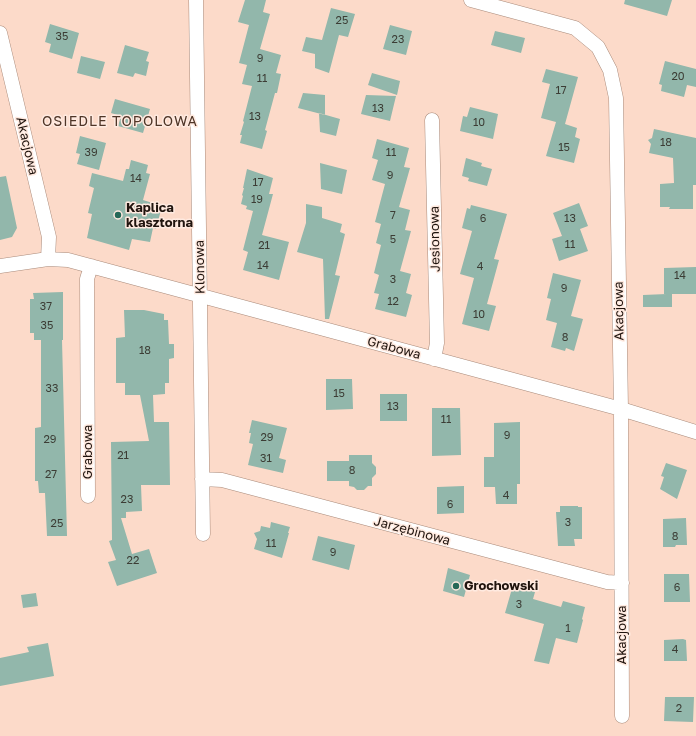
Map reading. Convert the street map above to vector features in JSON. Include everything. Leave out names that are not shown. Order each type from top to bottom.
[{"type":"street","name":"Klonowa","points":[[196,0],[203,534]]},
{"type":"street","name":"Akacjowa","points":[[471,0],[575,28],[598,47],[610,70],[616,98],[621,409],[622,716]]},
{"type":"street","name":"Akacjowa","points":[[0,33],[49,237],[48,260]]},
{"type":"street","name":"Jesionowa","points":[[432,120],[437,343],[434,359]]},
{"type":"street","name":"Grabowa","points":[[0,266],[48,260],[68,260],[621,409],[696,432]]},
{"type":"street","name":"Grabowa","points":[[88,496],[87,280],[91,266]]},
{"type":"street","name":"Jarzębinowa","points":[[202,479],[222,480],[607,582],[622,583]]},
{"type":"building","points":[[245,0],[266,0],[263,12],[270,14],[260,49],[281,55],[276,73],[281,74],[277,93],[275,93],[265,130],[267,131],[262,149],[240,143],[242,135],[240,135],[252,86],[242,84],[247,65],[239,63],[249,25],[238,22]]},
{"type":"building","points":[[625,0],[672,0],[667,16],[624,4]]},
{"type":"building","points":[[331,8],[355,14],[348,37],[339,35],[329,73],[315,68],[315,54],[302,51],[306,37],[322,40]]},
{"type":"building","points":[[50,24],[79,33],[72,59],[49,52],[51,44],[45,42]]},
{"type":"building","points":[[390,25],[412,31],[406,55],[383,49]]},
{"type":"building","points":[[495,31],[525,38],[521,53],[491,45]]},
{"type":"building","points":[[125,45],[149,52],[146,61],[149,62],[146,76],[135,73],[133,77],[117,73]]},
{"type":"building","points":[[81,56],[105,62],[100,79],[77,73]]},
{"type":"building","points":[[665,61],[696,69],[696,87],[687,85],[684,97],[661,91],[662,85],[659,84]]},
{"type":"building","points":[[546,69],[578,77],[565,124],[577,128],[575,137],[580,139],[574,163],[546,156],[556,122],[541,118],[550,84],[542,82]]},
{"type":"building","points":[[372,73],[400,81],[397,95],[368,85]]},
{"type":"building","points":[[303,93],[325,95],[325,115],[298,108]]},
{"type":"building","points":[[366,95],[396,96],[390,121],[361,114]]},
{"type":"building","points":[[115,99],[150,109],[143,133],[118,126],[121,116],[111,113]]},
{"type":"building","points":[[470,107],[498,114],[493,139],[460,131],[463,116],[467,117]]},
{"type":"building","points":[[319,113],[340,119],[336,136],[320,132]]},
{"type":"building","points":[[654,129],[696,138],[696,185],[693,185],[693,209],[669,209],[670,207],[660,207],[660,184],[674,183],[673,158],[649,153],[651,144],[648,140],[652,138]]},
{"type":"building","points":[[80,136],[106,143],[99,170],[77,164],[80,154],[76,153]]},
{"type":"building","points":[[377,139],[409,148],[404,167],[410,168],[399,207],[410,210],[405,230],[411,231],[400,271],[411,274],[406,293],[412,295],[406,317],[375,309],[379,294],[374,293],[379,275],[374,273],[381,245],[376,243],[381,224],[375,222],[385,184],[372,180],[378,160],[372,158]]},
{"type":"building","points":[[466,158],[482,163],[481,166],[492,169],[487,186],[468,181],[469,178],[462,176]]},
{"type":"building","points":[[131,160],[148,165],[146,173],[150,174],[143,200],[162,206],[156,229],[153,228],[150,242],[132,239],[129,250],[87,238],[92,214],[88,213],[94,188],[89,186],[92,173],[123,181],[126,169],[129,169]]},
{"type":"building","points":[[320,163],[347,170],[342,194],[321,189]]},
{"type":"building","points":[[247,169],[273,178],[269,194],[273,194],[262,235],[289,242],[279,280],[243,270],[248,252],[243,250],[253,211],[246,209],[247,206],[241,204]]},
{"type":"building","points":[[6,176],[17,228],[12,237],[0,240],[0,177]]},
{"type":"building","points":[[579,203],[588,226],[580,229],[588,251],[559,261],[552,239],[562,236],[553,213]]},
{"type":"building","points":[[306,204],[322,207],[322,218],[342,224],[340,232],[345,234],[335,275],[340,276],[329,319],[325,319],[323,259],[297,252],[306,223]]},
{"type":"building","points":[[471,205],[507,214],[494,259],[499,260],[487,304],[496,306],[489,331],[462,324],[474,278],[460,274],[472,231],[462,228],[467,208],[470,209]]},
{"type":"building","points":[[696,267],[696,294],[672,294],[672,307],[643,307],[643,295],[667,294],[664,294],[664,268]]},
{"type":"building","points":[[553,273],[581,280],[571,316],[583,319],[574,351],[566,348],[565,351],[551,347],[557,323],[546,320],[551,299],[547,298]]},
{"type":"building","points":[[63,292],[62,340],[67,536],[47,536],[45,493],[39,493],[38,481],[35,481],[35,428],[41,427],[41,340],[34,340],[34,333],[30,333],[30,299],[34,299],[33,293]]},
{"type":"building","points":[[124,310],[144,310],[164,314],[164,320],[168,320],[169,344],[174,344],[174,358],[169,359],[169,383],[165,383],[165,394],[153,395],[154,422],[169,422],[170,485],[141,485],[142,511],[126,512],[126,518],[121,518],[132,554],[149,549],[157,573],[117,586],[108,562],[116,560],[109,541],[112,540],[111,442],[149,441],[140,395],[125,395],[125,383],[116,383],[116,338],[125,337]]},
{"type":"building","points":[[326,379],[352,379],[353,409],[326,410]]},
{"type":"building","points":[[380,394],[407,394],[407,421],[380,421]]},
{"type":"building","points":[[432,408],[460,408],[461,455],[432,456]]},
{"type":"building","points":[[252,420],[287,428],[279,458],[286,460],[283,473],[248,465],[253,444],[249,443],[251,433],[249,433]]},
{"type":"building","points":[[520,422],[520,484],[517,484],[517,504],[496,504],[495,487],[484,487],[484,457],[494,457],[494,423]]},
{"type":"building","points":[[349,455],[372,455],[372,463],[376,467],[376,474],[372,478],[372,486],[368,486],[364,490],[357,490],[354,487],[349,486],[349,481],[327,481],[327,461],[349,461]]},
{"type":"building","points":[[666,463],[687,470],[677,499],[660,489],[664,477],[661,476]]},
{"type":"building","points":[[464,486],[464,513],[437,514],[437,487]]},
{"type":"building","points":[[560,506],[582,507],[582,539],[574,539],[575,546],[558,546],[556,512],[560,512]]},
{"type":"building","points":[[686,518],[687,545],[663,547],[663,519]]},
{"type":"building","points":[[271,522],[290,527],[282,558],[254,549],[257,539],[254,533],[260,531],[261,526],[270,528]]},
{"type":"building","points":[[318,536],[355,545],[349,570],[312,560]]},
{"type":"building","name":"Grochowski","points":[[448,568],[470,575],[464,597],[443,591]]},
{"type":"building","points":[[664,574],[689,574],[690,602],[664,602]]},
{"type":"building","points":[[513,585],[535,592],[533,599],[561,607],[563,601],[585,607],[577,643],[556,638],[549,664],[534,661],[544,624],[505,613]]},
{"type":"building","points":[[36,593],[38,606],[23,608],[21,595]]},
{"type":"building","points":[[664,640],[686,640],[687,661],[664,661]]},
{"type":"building","points":[[48,643],[54,676],[0,686],[0,658],[29,652],[27,647]]},
{"type":"building","points":[[665,697],[694,697],[693,722],[664,721]]},
{"type":"place","name":"Kaplica klasztorna","points":[[118,215]]},
{"type":"place","name":"Grochowski","points":[[456,586]]},
{"type":"district","name":"OSIEDLE TOPOLOWA","points":[[120,122]]}]
